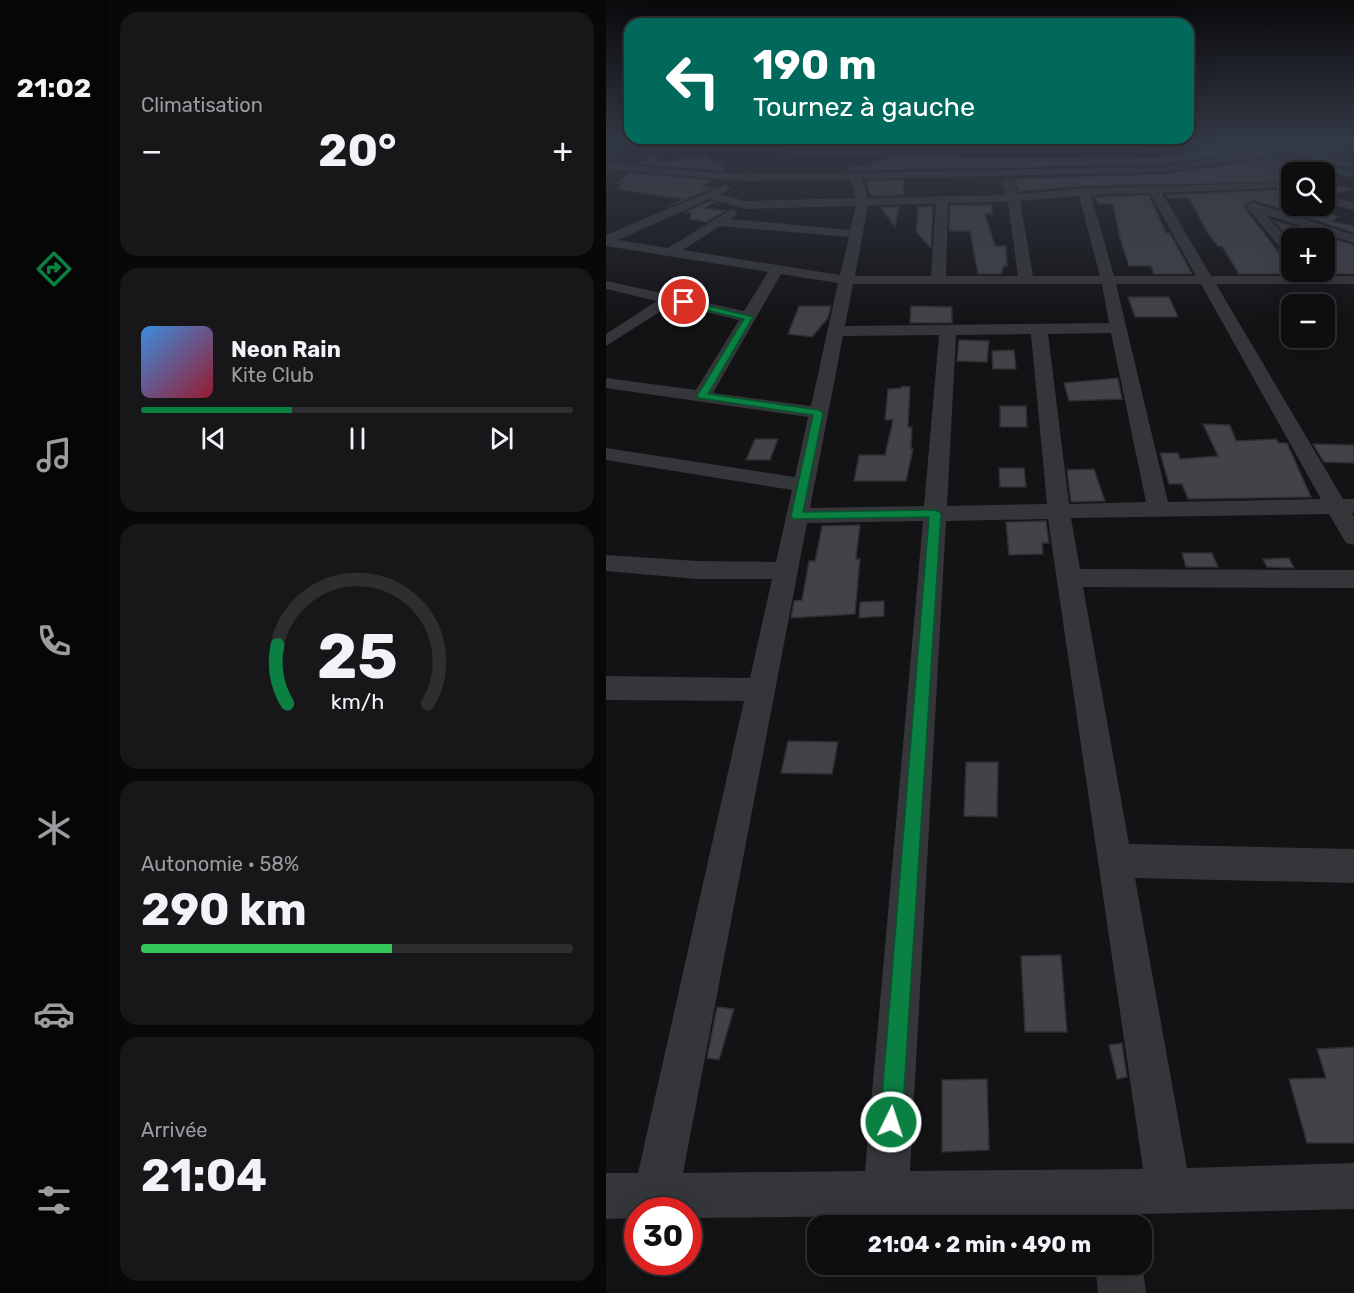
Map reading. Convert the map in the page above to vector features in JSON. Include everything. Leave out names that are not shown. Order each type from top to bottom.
[{"type":"street","points":[[608,243],[696,201]]},
{"type":"street","points":[[732,201],[745,205]]},
{"type":"street","points":[[670,252],[745,205],[770,201]]},
{"type":"street","points":[[656,1196],[856,234],[858,201]]},
{"type":"street","points":[[938,280],[942,201]]},
{"type":"street","points":[[1014,201],[1026,280]]},
{"type":"street","points":[[1087,201],[1108,280],[1159,510]]},
{"type":"street","points":[[1160,201],[1205,280],[1345,506],[1354,537]]},
{"type":"street","points":[[1248,201],[1281,240]]},
{"type":"street","points":[[1335,202],[1354,206]]},
{"type":"street","points":[[1254,207],[1354,239]]},
{"type":"street","points":[[718,222],[856,234]]},
{"type":"street","points":[[608,243],[751,265],[775,273],[846,280],[1205,280],[1281,277]]},
{"type":"street","points":[[702,396],[775,273]]},
{"type":"street","points":[[1335,278],[1354,280]]},
{"type":"street","points":[[606,285],[748,317]]},
{"type":"street","points":[[607,340],[670,299]]},
{"type":"street","points":[[835,331],[1118,328]]},
{"type":"street","points":[[1039,329],[1059,511],[1169,1191]]},
{"type":"street","points":[[886,1193],[948,330]]},
{"type":"street","points":[[606,383],[819,413]]},
{"type":"street","points":[[606,454],[804,485]]},
{"type":"street","points":[[797,516],[1345,506]]},
{"type":"street","points":[[606,563],[697,570],[786,571]]},
{"type":"street","points":[[1070,578],[1354,579]]},
{"type":"street","points":[[606,688],[760,690]]},
{"type":"street","points":[[1117,861],[1354,866]]},
{"type":"street","points":[[606,1196],[886,1193],[1114,1208],[1169,1191],[1354,1186]]},
{"type":"street","points":[[1120,1275],[1122,1293]]},
{"type":"building","points":[[709,201],[721,204],[713,203],[704,208],[725,211],[706,222],[690,219],[691,213],[686,212]]},
{"type":"building","points":[[1097,201],[1152,201],[1166,233],[1170,233],[1192,274],[1154,274],[1151,266],[1129,266],[1113,204],[1099,204]]},
{"type":"building","points":[[1191,201],[1250,201],[1244,207],[1281,256],[1281,274],[1239,274],[1222,246],[1218,246]]},
{"type":"building","points":[[1257,201],[1281,201],[1281,209]]},
{"type":"building","points":[[950,205],[992,205],[992,214],[985,214],[995,246],[1006,246],[1007,266],[1004,266],[1001,274],[978,274],[970,231],[949,231]]},
{"type":"building","points":[[933,206],[931,248],[916,232],[918,207]]},
{"type":"building","points":[[880,207],[899,207],[895,227]]},
{"type":"building","points":[[1335,215],[1339,216],[1333,221],[1354,226],[1354,233],[1302,216]]},
{"type":"building","points":[[1273,220],[1299,228],[1281,228]]},
{"type":"building","points":[[1335,239],[1354,245],[1354,274],[1335,274]]},
{"type":"building","points":[[1128,297],[1169,297],[1178,317],[1135,317]]},
{"type":"building","points":[[799,306],[831,306],[828,318],[812,337],[788,334]]},
{"type":"building","points":[[911,306],[952,307],[952,323],[910,323]]},
{"type":"building","points":[[959,340],[989,341],[987,362],[957,361]]},
{"type":"building","points":[[1014,350],[1016,369],[993,369],[992,351]]},
{"type":"building","points":[[1118,378],[1122,399],[1069,401],[1064,383]]},
{"type":"building","points":[[910,387],[908,427],[912,427],[911,449],[913,449],[906,481],[854,481],[859,455],[885,455],[893,420],[885,420],[888,389]]},
{"type":"building","points":[[1000,406],[1026,406],[1027,427],[1000,427]]},
{"type":"building","points":[[1203,424],[1230,425],[1236,441],[1276,439],[1279,443],[1287,443],[1311,497],[1188,499],[1182,484],[1169,484],[1160,453],[1178,453],[1180,459],[1218,456]]},
{"type":"building","points":[[755,439],[778,439],[770,460],[746,460]]},
{"type":"building","points":[[1313,444],[1354,445],[1354,463],[1324,462]]},
{"type":"building","points":[[999,468],[1024,468],[1026,487],[1000,487]]},
{"type":"building","points":[[1094,469],[1105,501],[1071,502],[1067,470]]},
{"type":"building","points":[[1046,521],[1049,543],[1042,543],[1043,554],[1009,555],[1006,522]]},
{"type":"building","points":[[860,525],[856,559],[860,559],[855,614],[791,618],[794,601],[802,600],[809,561],[815,561],[822,526]]},
{"type":"building","points":[[1182,553],[1212,553],[1218,567],[1186,567]]},
{"type":"building","points":[[1289,558],[1294,568],[1267,567],[1263,559]]},
{"type":"building","points":[[884,601],[884,616],[859,618],[860,602]]},
{"type":"building","points":[[788,741],[838,742],[832,774],[781,773]]},
{"type":"building","points":[[966,762],[998,762],[997,817],[964,816]]},
{"type":"building","points":[[1061,955],[1067,1032],[1025,1032],[1021,956]]},
{"type":"building","points":[[717,1007],[734,1009],[719,1060],[707,1058]]},
{"type":"building","points":[[1122,1043],[1127,1077],[1117,1079],[1109,1045]]},
{"type":"building","points":[[1354,1047],[1354,1143],[1307,1143],[1289,1079],[1326,1078],[1317,1049]]},
{"type":"building","points":[[987,1079],[989,1150],[942,1152],[942,1080]]},
{"type":"route","points":[[684,302],[748,317],[702,396],[819,413],[797,516],[935,513],[891,1122]]}]
